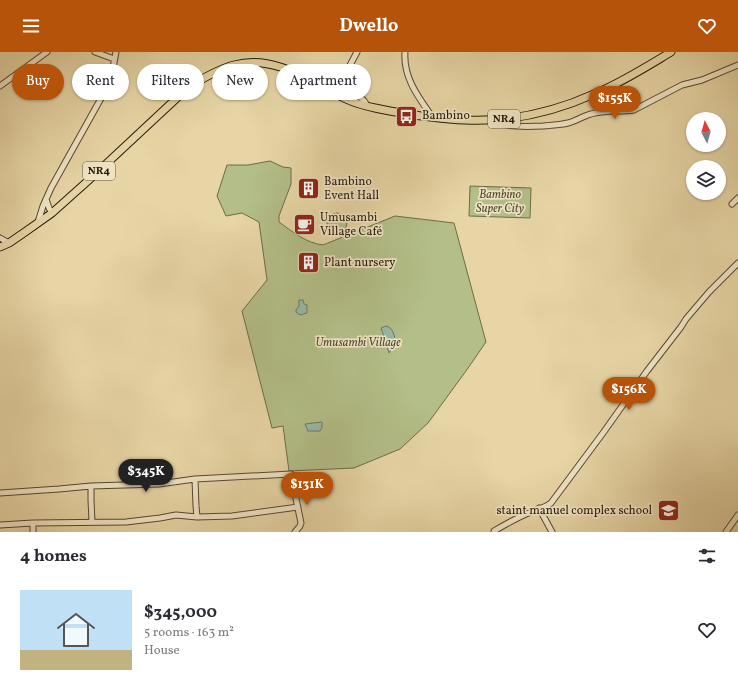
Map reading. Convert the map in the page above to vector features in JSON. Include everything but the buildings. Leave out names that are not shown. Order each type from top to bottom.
[{"type":"highway","name":"NR4","points":[[0,247],[52,213],[90,180],[199,76],[212,68],[225,63],[236,60],[257,58],[270,59],[290,65],[347,100],[367,106],[382,110],[433,118],[486,120],[539,113],[578,101],[596,94],[627,78],[669,53]]},
{"type":"street","points":[[0,86],[47,52]]},
{"type":"street","points":[[95,52],[114,59]]},
{"type":"street","points":[[38,222],[51,188],[104,93],[109,81],[116,52]]},
{"type":"street","points":[[357,52],[339,86],[343,90],[360,97],[367,106]]},
{"type":"street","points":[[405,52],[407,76],[411,85],[433,118]]},
{"type":"street","points":[[486,120],[501,125],[519,127],[566,123],[575,121],[590,114],[634,110],[682,85],[702,80],[738,65]]},
{"type":"street","points":[[732,204],[738,198]]},
{"type":"street","points":[[46,199],[52,213]]},
{"type":"street","points":[[0,238],[8,243]]},
{"type":"street","points":[[494,532],[494,530],[539,508],[547,507],[551,503],[686,319],[709,292],[738,263]]},
{"type":"street","points":[[0,493],[59,490],[91,486],[159,484],[195,479],[291,474],[300,524],[295,532]]},
{"type":"street","points":[[195,479],[197,517]]},
{"type":"street","points":[[91,486],[92,522]]},
{"type":"street","points":[[0,525],[33,523],[126,522],[176,515],[197,517],[232,516],[298,507]]},
{"type":"street","points":[[539,508],[552,532]]},
{"type":"street","points":[[726,532],[738,515]]},
{"type":"street","points":[[33,523],[33,532]]},
{"type":"green space","name":"Umusambi Village","points":[[270,161],[283,167],[291,168],[291,184],[279,216],[279,222],[311,242],[323,245],[395,216],[454,223],[486,342],[428,423],[400,449],[354,468],[289,471],[283,426],[272,428],[242,311],[267,280],[259,222],[242,213],[226,216],[217,196],[227,165],[248,165]]},
{"type":"green space","name":"Bambino Super City","points":[[470,186],[531,188],[530,218],[469,216]]},
{"type":"green space","points":[[337,213],[344,216],[347,223],[344,230],[337,233],[330,230],[327,223],[330,216]]},
{"type":"shaded area","points":[[299,300],[303,300],[304,304],[307,305],[307,313],[300,315],[296,312],[299,306]]},
{"type":"shaded area","points":[[386,326],[391,329],[395,339],[389,353],[381,328]]},
{"type":"shaded area","points":[[322,422],[322,428],[320,431],[308,431],[305,424]]},
{"type":"place","name":"Bambino","points":[[407,116]]},
{"type":"place","name":"Bambino Event Hall","points":[[309,189]]},
{"type":"place","name":"Umusambi Village Café","points":[[305,225]]},
{"type":"place","name":"Plant nursery","points":[[308,263]]},
{"type":"place","name":"staint manuel complex school","points":[[668,511]]}]
